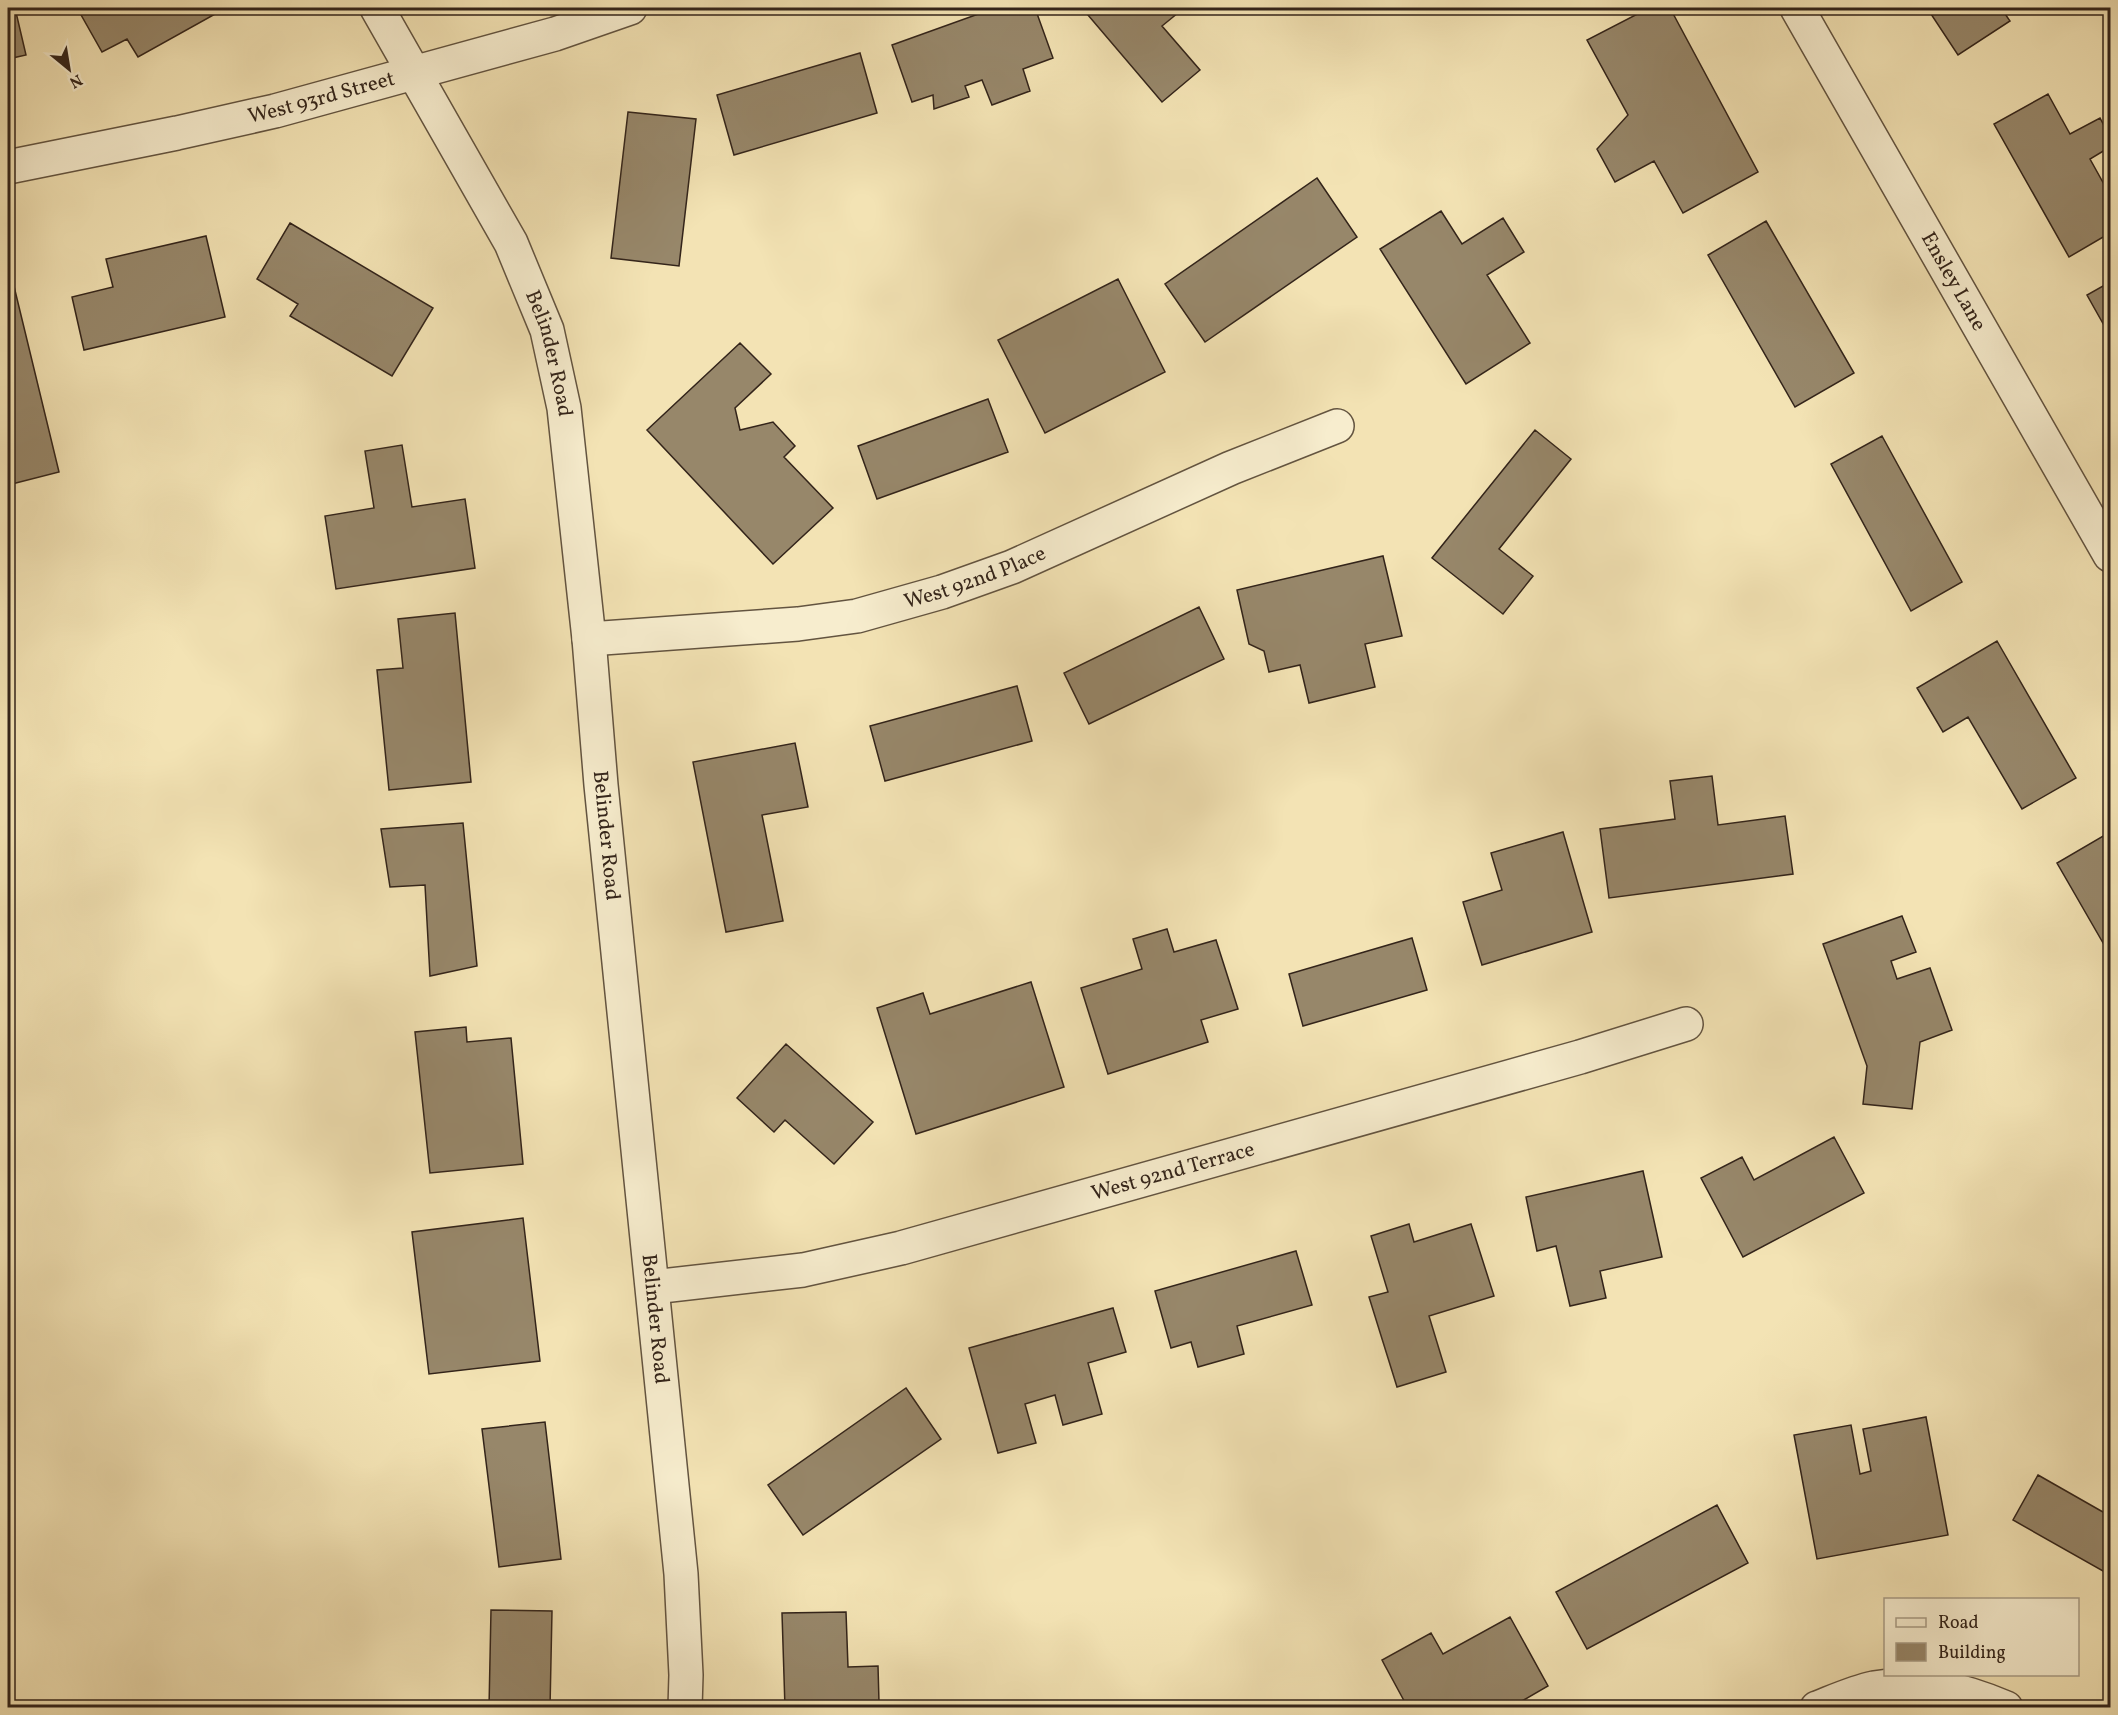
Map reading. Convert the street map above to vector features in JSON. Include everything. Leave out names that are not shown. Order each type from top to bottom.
[{"type":"street","name":"Belinder Road","points":[[377,8],[511,243],[547,330],[564,408],[590,639],[602,785],[681,1574],[686,1675],[685,1707]]},
{"type":"street","name":"West 93rd Street","points":[[8,167],[177,134],[253,116],[555,34],[630,8]]},
{"type":"street","name":"Ensley Lane","points":[[1797,8],[2110,555]]},
{"type":"street","name":"West 92nd Place","points":[[590,639],[798,624],[857,616],[942,592],[1012,567],[1231,468],[1337,426]]},
{"type":"street","name":"West 92nd Terrace","points":[[652,1287],[803,1270],[901,1248],[1580,1057],[1686,1024]]},
{"type":"street","points":[[1817,1707],[1873,1688],[1921,1684],[1977,1695],[2006,1707]]},
{"type":"building","points":[[8,8],[15,8],[26,55],[8,59]]},
{"type":"building","points":[[90,8],[226,8],[138,57],[127,39],[102,52],[80,13]]},
{"type":"building","points":[[995,8],[1035,8],[1053,58],[1023,69],[1030,91],[992,105],[982,80],[965,86],[969,97],[934,109],[933,95],[912,102],[892,45]]},
{"type":"building","points":[[1082,8],[1184,8],[1162,26],[1200,70],[1162,102]]},
{"type":"building","points":[[1649,8],[1670,8],[1758,172],[1683,213],[1654,161],[1615,182],[1597,149],[1628,115],[1587,40]]},
{"type":"building","points":[[1927,8],[2001,8],[2010,21],[1958,55]]},
{"type":"building","points":[[860,53],[877,113],[734,155],[717,95]]},
{"type":"building","points":[[2048,94],[2070,134],[2100,118],[2110,137],[2110,147],[2090,159],[2105,186],[2110,183],[2110,233],[2069,257],[1994,124]]},
{"type":"building","points":[[628,112],[696,119],[679,266],[611,258]]},
{"type":"building","points":[[1317,178],[1357,237],[1205,342],[1165,284]]},
{"type":"building","points":[[1441,211],[1462,244],[1503,218],[1524,252],[1487,275],[1530,343],[1466,384],[1380,249]]},
{"type":"building","points":[[1766,221],[1854,373],[1795,407],[1708,255]]},
{"type":"building","points":[[290,223],[433,308],[392,376],[290,316],[298,304],[257,279]]},
{"type":"building","points":[[206,236],[225,317],[84,350],[72,297],[113,287],[106,259]]},
{"type":"building","points":[[12,278],[59,472],[8,485],[8,279]]},
{"type":"building","points":[[1118,279],[1165,372],[1045,433],[998,340]]},
{"type":"building","points":[[2110,282],[2110,336],[2087,295]]},
{"type":"building","points":[[740,343],[771,374],[735,408],[740,430],[773,422],[795,446],[784,457],[833,508],[773,564],[647,430]]},
{"type":"building","points":[[988,399],[1008,452],[877,499],[858,446]]},
{"type":"building","points":[[1535,430],[1571,459],[1499,549],[1533,576],[1503,614],[1432,558]]},
{"type":"building","points":[[1882,436],[1962,582],[1911,611],[1831,464]]},
{"type":"building","points":[[402,445],[412,507],[465,499],[475,568],[336,589],[325,516],[374,508],[365,451]]},
{"type":"building","points":[[1383,556],[1402,636],[1365,644],[1375,687],[1309,703],[1300,665],[1269,672],[1264,651],[1249,644],[1237,590]]},
{"type":"building","points":[[1199,607],[1224,659],[1089,724],[1064,673]]},
{"type":"building","points":[[455,613],[471,782],[389,790],[377,670],[403,668],[398,619]]},
{"type":"building","points":[[1997,641],[2076,778],[2022,809],[1968,717],[1943,732],[1917,688]]},
{"type":"building","points":[[1017,686],[1032,741],[885,781],[870,726]]},
{"type":"building","points":[[795,743],[808,807],[762,815],[783,921],[726,932],[693,762]]},
{"type":"building","points":[[1712,776],[1718,825],[1785,816],[1793,874],[1609,898],[1600,829],[1675,819],[1670,781]]},
{"type":"building","points":[[463,823],[477,966],[430,976],[425,885],[390,887],[381,829]]},
{"type":"building","points":[[1563,832],[1592,932],[1482,965],[1463,902],[1502,890],[1491,853]]},
{"type":"building","points":[[2110,832],[2110,955],[2057,863]]},
{"type":"building","points":[[1902,916],[1916,952],[1891,961],[1897,979],[1930,968],[1952,1030],[1920,1042],[1912,1109],[1863,1104],[1867,1066],[1823,944]]},
{"type":"building","points":[[1167,929],[1174,952],[1216,940],[1238,1009],[1201,1020],[1208,1042],[1108,1074],[1081,988],[1142,969],[1133,939]]},
{"type":"building","points":[[1412,938],[1427,990],[1303,1026],[1289,974]]},
{"type":"building","points":[[1031,982],[1064,1087],[916,1134],[877,1008],[923,993],[930,1014]]},
{"type":"building","points":[[466,1027],[467,1042],[511,1038],[523,1164],[430,1173],[415,1032]]},
{"type":"building","points":[[786,1044],[873,1122],[834,1164],[785,1120],[774,1132],[737,1098]]},
{"type":"building","points":[[1834,1137],[1864,1193],[1743,1257],[1701,1178],[1742,1157],[1754,1180]]},
{"type":"building","points":[[1643,1171],[1662,1257],[1600,1271],[1606,1298],[1570,1306],[1556,1246],[1537,1251],[1526,1197]]},
{"type":"building","points":[[523,1218],[540,1361],[429,1374],[412,1232]]},
{"type":"building","points":[[1409,1224],[1414,1242],[1471,1224],[1494,1296],[1429,1316],[1446,1372],[1397,1387],[1369,1297],[1388,1292],[1371,1236]]},
{"type":"building","points":[[1296,1251],[1312,1305],[1237,1326],[1244,1354],[1198,1367],[1191,1342],[1171,1348],[1155,1291]]},
{"type":"building","points":[[1113,1308],[1126,1352],[1088,1363],[1102,1414],[1063,1425],[1055,1395],[1025,1404],[1036,1443],[998,1453],[969,1348]]},
{"type":"building","points":[[906,1388],[941,1439],[803,1535],[768,1485]]},
{"type":"building","points":[[1926,1417],[1948,1535],[1817,1559],[1794,1435],[1851,1425],[1860,1474],[1871,1471],[1863,1429]]},
{"type":"building","points":[[545,1422],[561,1559],[499,1567],[482,1429]]},
{"type":"building","points":[[2038,1475],[2110,1516],[2110,1575],[2013,1520]]},
{"type":"building","points":[[1717,1505],[1748,1563],[1587,1649],[1556,1592]]},
{"type":"building","points":[[491,1610],[552,1611],[550,1708],[489,1708]]},
{"type":"building","points":[[846,1612],[848,1667],[878,1666],[879,1702],[862,1708],[785,1708],[782,1613]]},
{"type":"building","points":[[1510,1617],[1548,1686],[1510,1708],[1408,1708],[1382,1660],[1431,1633],[1443,1654]]}]
